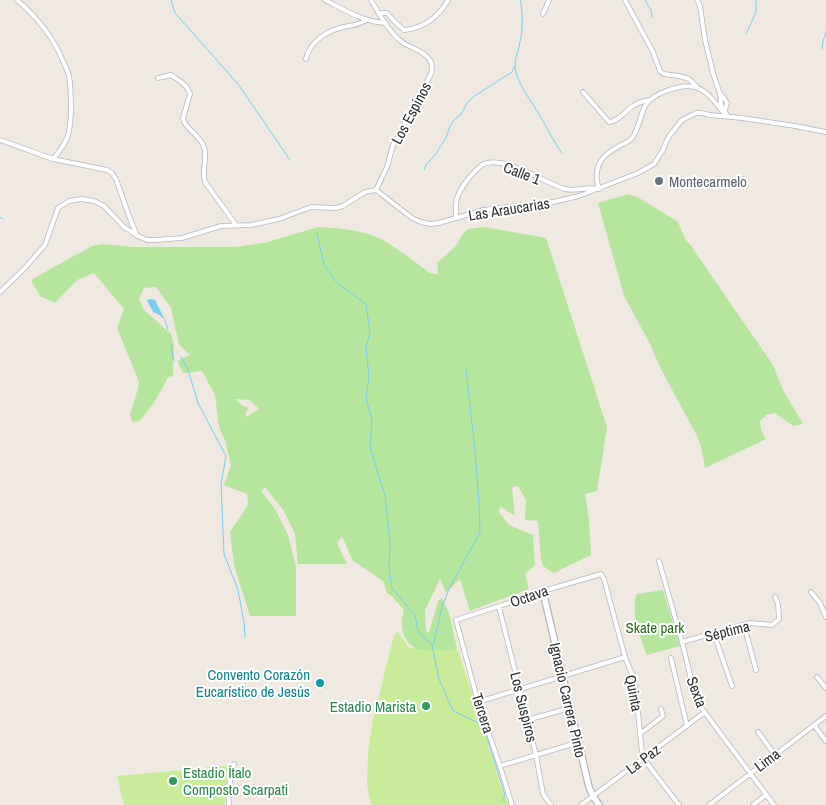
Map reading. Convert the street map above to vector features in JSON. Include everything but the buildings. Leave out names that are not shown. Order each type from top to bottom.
[{"type":"street","points":[[17,0],[38,20],[48,34],[69,74],[71,103],[69,137],[63,148],[53,159]]},
{"type":"street","points":[[325,0],[366,20],[386,23]]},
{"type":"street","name":"Los Espinos","points":[[371,0],[397,38],[429,58],[432,67],[431,74],[393,145],[387,167],[376,190]]},
{"type":"street","points":[[379,13],[387,13],[404,30],[412,29],[434,19],[448,0]]},
{"type":"street","points":[[543,14],[549,0]]},
{"type":"street","points":[[625,0],[660,71],[664,74],[689,79],[697,87]]},
{"type":"street","points":[[697,0],[700,6],[707,48],[720,94],[721,105],[727,116]]},
{"type":"street","points":[[306,59],[309,49],[327,33],[338,28],[359,25],[366,20]]},
{"type":"street","points":[[158,78],[171,75],[189,90],[190,94],[183,118],[184,122],[204,145],[203,176],[205,182],[236,225]]},
{"type":"street","points":[[599,189],[596,181],[596,172],[599,165],[608,152],[632,138],[646,105],[657,94],[679,86],[697,87],[706,91],[727,116]]},
{"type":"street","points":[[583,92],[609,122],[614,122],[635,104],[650,100]]},
{"type":"street","name":"Las Araucarias","points":[[376,190],[412,218],[430,224],[439,223],[483,210],[553,202],[579,196],[638,174],[654,164],[664,150],[670,135],[682,120],[696,113],[727,116],[826,132]]},
{"type":"street","points":[[0,140],[53,159],[108,170],[112,173],[121,192],[128,216],[138,236]]},
{"type":"street","name":"Calle 1","points":[[456,218],[456,204],[459,191],[472,174],[488,163],[514,166],[549,184],[567,190],[592,187],[599,189]]},
{"type":"street","points":[[0,292],[45,245],[58,208],[69,201],[94,201],[104,206],[124,227],[147,240],[182,238],[221,226],[251,225],[279,219],[311,207],[336,208],[343,206],[366,192],[376,190]]},
{"type":"street","name":"Sexta","points":[[659,561],[700,706],[774,805]]},
{"type":"street","name":"Octava","points":[[456,620],[601,574]]},
{"type":"street","name":"Quinta","points":[[601,574],[625,657],[632,674],[636,692],[642,753],[646,762],[679,805]]},
{"type":"street","name":"Ignacio Carrera Pinto","points":[[543,592],[589,787],[599,805]]},
{"type":"street","points":[[811,592],[820,603],[826,617]]},
{"type":"street","name":"Séptima","points":[[682,642],[744,625],[756,623],[770,625],[779,619],[776,597]]},
{"type":"street","name":"Los Suspiros","points":[[499,606],[536,755],[543,794],[551,805]]},
{"type":"street","name":"Tercera","points":[[456,620],[478,702],[512,805]]},
{"type":"street","points":[[744,625],[756,670]]},
{"type":"street","points":[[714,634],[732,686]]},
{"type":"street","points":[[478,702],[625,657]]},
{"type":"street","points":[[671,658],[687,726]]},
{"type":"street","points":[[817,677],[826,688]]},
{"type":"street","points":[[527,720],[570,708]]},
{"type":"street","points":[[640,733],[663,716],[661,709]]},
{"type":"street","name":"La Paz","points":[[581,805],[705,712]]},
{"type":"street","name":"Lima","points":[[709,805],[826,716]]},
{"type":"street","points":[[814,725],[826,741]]},
{"type":"street","points":[[758,732],[775,755]]},
{"type":"street","points":[[500,766],[579,742]]},
{"type":"street","points":[[229,805],[228,790],[234,764]]},
{"type":"street","points":[[753,805],[766,795]]},
{"type":"green space","points":[[629,194],[678,222],[685,239],[773,365],[783,390],[803,424],[793,426],[775,413],[766,415],[760,421],[761,430],[766,439],[705,468],[697,436],[624,296],[598,203]]},
{"type":"green space","points":[[318,227],[356,231],[383,241],[430,273],[437,274],[437,263],[456,246],[468,229],[484,227],[546,238],[607,427],[597,491],[585,494],[591,555],[554,573],[543,566],[538,521],[525,520],[526,500],[518,486],[512,487],[515,516],[500,506],[499,512],[509,525],[533,535],[535,565],[525,574],[529,589],[470,611],[460,579],[446,592],[440,579],[425,610],[426,631],[429,633],[438,601],[442,598],[449,613],[457,648],[446,662],[424,654],[407,640],[403,634],[402,624],[404,610],[387,593],[383,581],[353,561],[342,536],[337,543],[347,564],[298,564],[295,534],[284,511],[265,487],[261,491],[275,509],[288,535],[296,567],[296,616],[250,616],[234,565],[230,532],[248,505],[247,494],[224,485],[231,465],[225,441],[219,427],[215,395],[202,371],[183,373],[177,361],[190,355],[179,345],[171,308],[156,287],[144,288],[139,299],[144,310],[171,334],[174,345],[173,376],[168,377],[144,416],[139,421],[132,422],[130,414],[139,382],[117,328],[124,309],[94,273],[77,280],[55,303],[40,296],[31,280],[92,246],[102,244],[133,247],[235,247],[264,243]],"holes":[[[235,399],[250,400],[259,409],[247,417],[245,414],[249,408],[243,406]]]},
{"type":"green space","name":"Skate park","points":[[663,590],[680,646],[647,655],[635,617],[635,602],[637,594]]},
{"type":"green space","name":"Estadio Marista","points":[[398,632],[409,648],[458,650],[501,787],[509,805],[371,805],[367,784],[368,753],[373,720],[394,635]]},
{"type":"green space","name":"Estadio Ítalo Composto Scarpati","points":[[226,766],[229,769],[225,805],[124,805],[117,776]]},
{"type":"water","points":[[147,300],[155,300],[165,320],[153,312]]},
{"type":"waterway","points":[[171,0],[175,13],[238,84],[290,160]]},
{"type":"waterway","points":[[520,0],[522,27],[515,62],[516,71],[524,91],[562,153]]},
{"type":"waterway","points":[[645,0],[651,10],[652,17]]},
{"type":"waterway","points":[[746,34],[756,12],[756,0]]},
{"type":"waterway","points":[[822,49],[826,32]]},
{"type":"waterway","points":[[424,170],[446,138],[450,126],[461,114],[467,103],[473,97],[512,72],[515,66]]},
{"type":"waterway","points":[[317,233],[324,265],[337,283],[366,304],[370,332],[366,347],[369,376],[366,399],[372,420],[370,447],[385,496],[390,542],[389,569],[392,588],[415,615],[418,632],[432,645],[439,679],[453,711],[483,725],[505,795],[502,801]]},
{"type":"waterway","points":[[165,320],[168,330]]},
{"type":"waterway","points":[[171,345],[174,361]]},
{"type":"waterway","points":[[181,357],[188,370],[198,403],[226,456],[221,484],[224,554],[238,590],[245,637]]},
{"type":"waterway","points":[[432,644],[449,589],[480,532],[475,451],[466,369]]},
{"type":"place","name":"Montecarmelo","points":[[659,181]]},
{"type":"place","name":"Convento Corazón Eucarístico de Jesús","points":[[320,683]]},
{"type":"place","name":"Estadio Marista","points":[[426,706]]},
{"type":"place","name":"Estadio Ítalo Composto Scarpati","points":[[173,781]]}]
